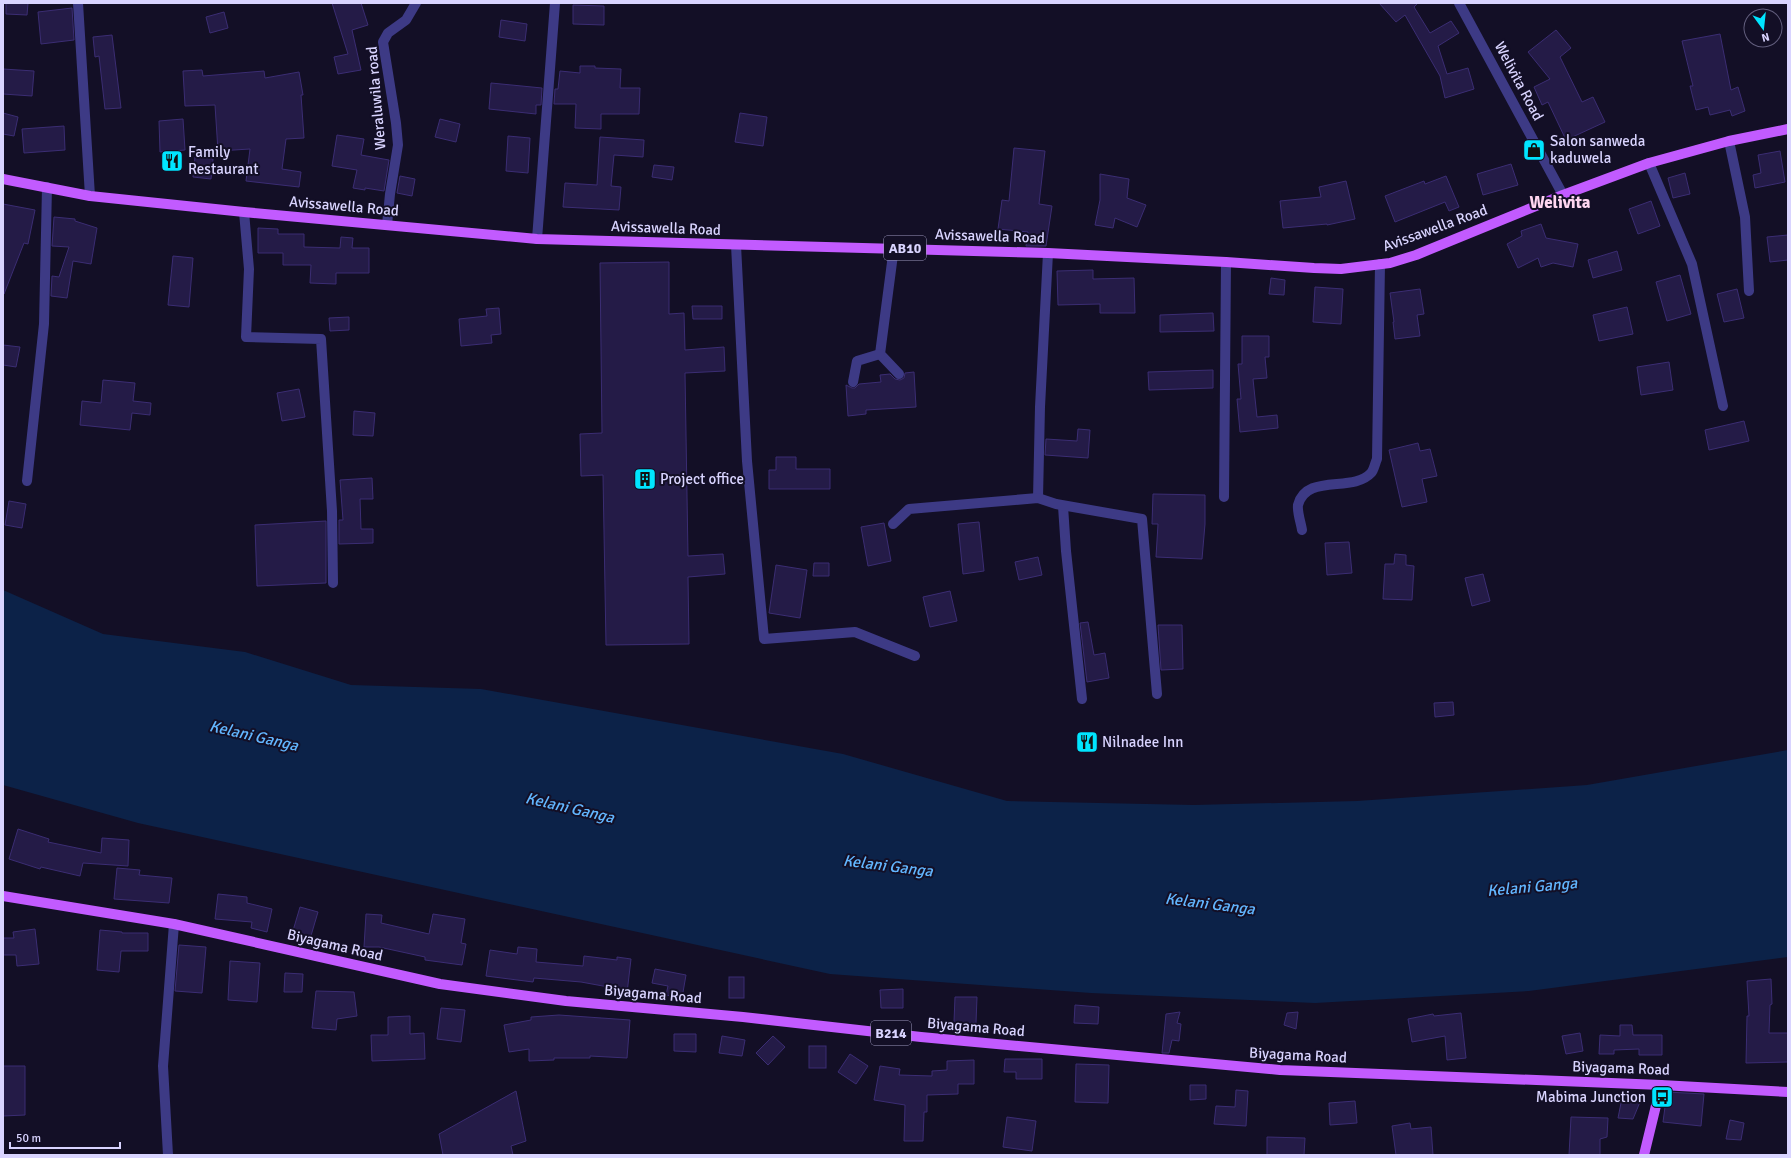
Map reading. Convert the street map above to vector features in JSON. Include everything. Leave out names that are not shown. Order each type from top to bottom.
[{"type":"main road","name":"Avissawella Road","points":[[3,178],[90,196],[244,212],[537,238],[736,245],[894,247],[1048,253],[1342,269],[1380,264],[1416,255],[1564,195],[1649,163],[1729,141],[1788,129]]},
{"type":"main road","name":"Biyagama Road","points":[[3,896],[174,924],[440,984],[566,1001],[743,1017],[921,1037],[1280,1070],[1661,1085],[1788,1092]]},
{"type":"main road","points":[[1644,1155],[1661,1085]]},
{"type":"street","points":[[78,3],[90,196]]},
{"type":"street","name":"Weraluwila road","points":[[387,225],[390,194],[398,145],[396,123],[382,42],[388,33],[406,20],[416,3]]},
{"type":"street","points":[[537,238],[555,3]]},
{"type":"street","name":"Welivita Road","points":[[1460,3],[1564,195]]},
{"type":"street","points":[[1729,141],[1745,218],[1749,291]]},
{"type":"street","points":[[1649,163],[1692,264],[1723,406]]},
{"type":"street","points":[[27,481],[44,324],[47,187]]},
{"type":"street","points":[[244,212],[249,269],[246,337],[321,339],[332,511],[333,583]]},
{"type":"street","points":[[736,245],[747,461],[764,639],[855,632],[916,656]]},
{"type":"street","points":[[880,354],[894,247]]},
{"type":"street","points":[[1038,498],[1040,407],[1048,253]]},
{"type":"street","points":[[1224,497],[1226,262]]},
{"type":"street","points":[[1302,530],[1298,506],[1304,494],[1315,487],[1359,481],[1371,473],[1377,459],[1380,264]]},
{"type":"street","points":[[880,354],[899,374]]},
{"type":"street","points":[[853,382],[856,361],[880,354]]},
{"type":"street","points":[[893,524],[909,509],[1038,498],[1063,506],[1142,519],[1157,694]]},
{"type":"street","points":[[1063,506],[1066,551],[1082,699]]},
{"type":"street","points":[[168,1155],[163,1066],[174,924]]},
{"type":"water","name":"Kelani Ganga","points":[[3,590],[103,634],[245,652],[351,685],[481,689],[843,754],[1007,801],[1194,805],[1357,801],[1587,785],[1788,750],[1788,957],[1529,991],[1315,1003],[1091,993],[830,974],[138,823],[3,785]]},
{"type":"building","points":[[6,3],[28,3],[27,15],[6,14]]},
{"type":"building","points":[[332,3],[361,3],[368,25],[352,30],[361,70],[338,74],[334,57],[348,54]]},
{"type":"building","points":[[1379,3],[1418,3],[1414,7],[1430,33],[1451,21],[1459,33],[1438,46],[1447,74],[1468,68],[1474,89],[1445,98],[1440,76],[1405,15],[1396,22]]},
{"type":"building","points":[[573,5],[604,6],[604,25],[573,24]]},
{"type":"building","points":[[72,8],[74,40],[41,44],[38,12]]},
{"type":"building","points":[[224,12],[228,28],[210,33],[206,17]]},
{"type":"building","points":[[501,20],[527,24],[525,41],[499,37]]},
{"type":"building","points":[[1556,30],[1571,48],[1560,57],[1582,102],[1593,97],[1605,122],[1566,140],[1548,102],[1542,105],[1534,87],[1550,79],[1528,52]]},
{"type":"building","points":[[1720,34],[1731,90],[1738,87],[1745,111],[1732,116],[1730,110],[1710,115],[1708,107],[1696,110],[1690,86],[1693,86],[1682,41]]},
{"type":"building","points":[[112,35],[121,108],[105,109],[99,56],[95,57],[93,37]]},
{"type":"building","points":[[580,66],[621,69],[620,88],[640,88],[639,114],[601,114],[601,129],[575,128],[576,104],[554,104],[555,89],[558,89],[560,71],[580,73]]},
{"type":"building","points":[[3,69],[34,71],[32,96],[3,94]]},
{"type":"building","points":[[202,70],[203,76],[264,71],[265,78],[299,72],[303,95],[301,95],[304,138],[286,139],[282,169],[301,172],[299,187],[246,181],[250,149],[218,151],[215,105],[185,106],[183,71]]},
{"type":"building","points":[[491,83],[542,88],[541,105],[536,105],[536,114],[489,109]]},
{"type":"building","points":[[3,113],[18,117],[14,136],[3,134]]},
{"type":"building","points":[[740,113],[767,117],[763,146],[735,142]]},
{"type":"building","points":[[183,119],[185,150],[160,152],[159,121]]},
{"type":"building","points":[[440,119],[460,124],[456,142],[435,137]]},
{"type":"building","points":[[64,126],[65,150],[24,153],[22,129]]},
{"type":"building","points":[[337,135],[364,139],[361,155],[389,160],[384,191],[353,188],[357,170],[332,166]]},
{"type":"building","points":[[508,136],[530,138],[528,173],[506,171]]},
{"type":"building","points":[[600,137],[644,140],[643,157],[614,155],[611,186],[621,187],[619,210],[563,207],[565,183],[597,185]]},
{"type":"building","points":[[1014,148],[1045,151],[1039,204],[1052,206],[1046,246],[1026,246],[1028,232],[998,229],[1002,200],[1009,201]]},
{"type":"building","points":[[1780,151],[1785,182],[1755,188],[1753,175],[1761,173],[1758,155]]},
{"type":"building","points":[[195,157],[213,159],[211,179],[193,177]]},
{"type":"building","points":[[1511,164],[1518,185],[1483,195],[1477,174]]},
{"type":"building","points":[[654,165],[674,167],[672,180],[652,177]]},
{"type":"building","points":[[1685,173],[1690,194],[1673,198],[1668,178]]},
{"type":"building","points":[[1100,174],[1129,179],[1127,198],[1146,205],[1137,227],[1115,218],[1113,228],[1095,225],[1100,200]]},
{"type":"building","points":[[400,176],[415,179],[412,196],[397,193]]},
{"type":"building","points":[[1446,176],[1459,207],[1449,211],[1445,202],[1395,222],[1385,196],[1424,181],[1425,184]]},
{"type":"building","points":[[1346,181],[1355,219],[1327,225],[1283,228],[1280,201],[1321,197],[1319,187]]},
{"type":"building","points":[[1651,201],[1660,226],[1638,234],[1629,209]]},
{"type":"building","points":[[3,204],[35,210],[28,244],[24,243],[4,294]]},
{"type":"building","points":[[54,217],[75,219],[75,221],[97,228],[91,264],[73,261],[67,298],[51,296],[52,276],[59,277],[69,247],[52,246]]},
{"type":"building","points":[[1541,224],[1546,238],[1578,244],[1573,267],[1553,263],[1541,267],[1538,258],[1518,268],[1507,244],[1522,236],[1521,231]]},
{"type":"building","points":[[258,228],[278,229],[278,234],[304,234],[304,247],[340,248],[341,237],[353,238],[352,248],[369,248],[369,273],[336,273],[336,284],[310,283],[311,265],[283,265],[283,253],[258,253]]},
{"type":"building","points":[[1788,235],[1788,260],[1770,262],[1767,237]]},
{"type":"building","points":[[1617,251],[1622,270],[1593,278],[1588,260]]},
{"type":"building","points":[[173,256],[193,258],[189,307],[168,305]]},
{"type":"building","name":"Project office","points":[[669,262],[669,314],[684,313],[685,350],[724,347],[725,371],[685,373],[688,556],[723,554],[725,574],[688,577],[689,644],[606,645],[603,475],[581,476],[580,434],[602,433],[600,263]]},
{"type":"building","points":[[1093,270],[1093,279],[1134,278],[1135,313],[1100,313],[1100,304],[1058,305],[1057,271]]},
{"type":"building","points":[[1680,275],[1691,314],[1667,321],[1656,282]]},
{"type":"building","points":[[1271,278],[1285,280],[1284,295],[1269,294]]},
{"type":"building","points":[[1315,287],[1343,289],[1341,324],[1313,322]]},
{"type":"building","points":[[1420,289],[1424,314],[1417,315],[1420,336],[1395,339],[1390,293]]},
{"type":"building","points":[[1737,289],[1744,318],[1724,322],[1717,294]]},
{"type":"building","points":[[692,306],[722,306],[722,319],[693,319]]},
{"type":"building","points":[[1627,307],[1633,334],[1599,341],[1593,315]]},
{"type":"building","points":[[499,308],[501,334],[491,335],[492,343],[461,346],[459,319],[487,316],[486,309]]},
{"type":"building","points":[[1213,313],[1214,331],[1160,332],[1160,315]]},
{"type":"building","points":[[349,317],[349,330],[330,331],[329,318]]},
{"type":"building","points":[[1242,336],[1269,336],[1269,357],[1265,357],[1267,378],[1253,379],[1257,417],[1277,415],[1278,428],[1240,432],[1237,399],[1241,399],[1238,364],[1242,364]]},
{"type":"building","points":[[3,345],[20,347],[16,367],[3,365]]},
{"type":"building","points":[[1669,362],[1673,390],[1641,395],[1637,367]]},
{"type":"building","points":[[1213,370],[1213,388],[1149,390],[1148,372]]},
{"type":"building","points":[[914,372],[916,407],[866,410],[866,414],[848,416],[846,385],[855,388],[859,384],[881,382],[880,375],[890,374],[895,379],[900,380],[904,378],[905,373]]},
{"type":"building","points":[[103,380],[135,383],[133,401],[151,403],[150,415],[132,413],[130,430],[80,425],[82,401],[101,403]]},
{"type":"building","points":[[299,389],[305,417],[282,421],[277,393]]},
{"type":"building","points":[[354,411],[375,413],[373,436],[353,435]]},
{"type":"building","points":[[1744,421],[1749,441],[1709,450],[1705,430]]},
{"type":"building","points":[[1078,429],[1090,430],[1088,458],[1045,455],[1046,439],[1077,441]]},
{"type":"building","points":[[1418,443],[1420,451],[1430,449],[1437,476],[1422,479],[1427,502],[1402,507],[1389,450]]},
{"type":"building","points":[[776,457],[796,457],[796,469],[830,469],[830,489],[769,489],[769,470],[776,470]]},
{"type":"building","points":[[372,478],[373,499],[360,499],[361,529],[373,529],[373,543],[339,544],[339,520],[343,520],[340,480]]},
{"type":"building","points":[[1153,494],[1205,495],[1205,524],[1202,559],[1156,557],[1158,524],[1152,524]]},
{"type":"building","points":[[9,501],[26,504],[22,528],[5,525]]},
{"type":"building","points":[[326,521],[326,583],[257,586],[255,525]]},
{"type":"building","points":[[979,522],[984,571],[963,574],[958,524]]},
{"type":"building","points":[[884,523],[891,561],[868,566],[861,527]]},
{"type":"building","points":[[1349,542],[1352,573],[1327,575],[1325,543]]},
{"type":"building","points":[[1395,554],[1406,555],[1406,565],[1414,566],[1412,600],[1383,599],[1385,564],[1394,564]]},
{"type":"building","points":[[1038,557],[1042,575],[1019,580],[1015,562]]},
{"type":"building","points":[[814,563],[829,563],[829,576],[813,576]]},
{"type":"building","points":[[776,565],[807,570],[800,618],[769,613]]},
{"type":"building","points":[[1483,574],[1490,601],[1472,606],[1465,578]]},
{"type":"building","points":[[950,591],[957,621],[930,627],[923,597]]},
{"type":"building","points":[[1088,622],[1094,655],[1105,653],[1109,678],[1087,682],[1080,623]]},
{"type":"building","points":[[1158,625],[1182,625],[1183,669],[1161,670]]},
{"type":"building","points":[[1453,702],[1454,715],[1435,717],[1434,703]]},
{"type":"building","points":[[18,829],[49,839],[48,842],[101,853],[102,838],[129,840],[128,866],[83,863],[80,876],[41,867],[40,869],[9,859]]},
{"type":"building","points":[[117,868],[140,870],[139,875],[172,878],[169,903],[114,899]]},
{"type":"building","points":[[218,894],[247,897],[247,903],[272,909],[267,932],[251,928],[252,922],[215,919]]},
{"type":"building","points":[[300,907],[318,912],[310,939],[292,934]]},
{"type":"building","points":[[366,914],[382,915],[381,923],[429,934],[433,914],[465,919],[461,943],[466,944],[462,965],[425,960],[425,957],[379,947],[364,947]]},
{"type":"building","points":[[35,929],[39,964],[17,966],[16,955],[3,955],[3,938],[14,938],[13,932]]},
{"type":"building","points":[[100,930],[122,933],[148,933],[148,951],[121,951],[119,972],[97,970]]},
{"type":"building","points":[[179,945],[206,947],[202,993],[175,991]]},
{"type":"building","points":[[518,947],[537,949],[536,962],[583,966],[584,956],[617,960],[617,957],[631,959],[627,993],[613,992],[614,988],[581,982],[534,978],[533,982],[486,976],[490,950],[517,954]]},
{"type":"building","points":[[230,961],[260,963],[257,1002],[228,1000]]},
{"type":"building","points":[[655,969],[686,975],[682,998],[666,995],[668,986],[652,983]]},
{"type":"building","points":[[285,973],[303,974],[302,992],[284,992]]},
{"type":"building","points":[[729,977],[744,977],[744,998],[729,998]]},
{"type":"building","points":[[1771,979],[1772,1004],[1770,1005],[1769,1033],[1788,1033],[1788,1062],[1746,1063],[1747,1016],[1749,1016],[1747,981]]},
{"type":"building","points":[[903,989],[903,1008],[881,1008],[880,990]]},
{"type":"building","points":[[316,991],[354,992],[357,1016],[337,1019],[336,1030],[312,1028]]},
{"type":"building","points":[[955,997],[977,997],[976,1023],[954,1022]]},
{"type":"building","points":[[1075,1005],[1099,1007],[1098,1024],[1074,1023]]},
{"type":"building","points":[[441,1008],[465,1010],[461,1042],[437,1039]]},
{"type":"building","points":[[1180,1012],[1177,1023],[1181,1024],[1179,1041],[1172,1040],[1169,1053],[1162,1053],[1166,1014]]},
{"type":"building","points":[[1298,1012],[1296,1029],[1284,1025],[1287,1013]]},
{"type":"building","points":[[1461,1013],[1466,1058],[1447,1060],[1445,1036],[1412,1042],[1408,1019],[1433,1014],[1434,1016]]},
{"type":"building","points":[[559,1015],[630,1020],[627,1058],[590,1056],[590,1058],[554,1058],[554,1060],[529,1061],[529,1049],[509,1052],[504,1025],[531,1020],[531,1017]]},
{"type":"building","points":[[410,1016],[410,1034],[424,1033],[425,1059],[372,1061],[371,1035],[388,1035],[388,1017]]},
{"type":"building","points":[[1620,1025],[1632,1025],[1633,1035],[1662,1035],[1662,1055],[1639,1055],[1639,1049],[1614,1050],[1614,1054],[1599,1054],[1600,1035],[1620,1036]]},
{"type":"building","points":[[1580,1033],[1583,1051],[1566,1054],[1562,1036]]},
{"type":"building","points":[[674,1034],[696,1034],[696,1052],[674,1051]]},
{"type":"building","points":[[722,1036],[745,1040],[742,1056],[719,1053]]},
{"type":"building","points":[[773,1036],[785,1047],[768,1065],[756,1053]]},
{"type":"building","points":[[809,1046],[826,1046],[826,1068],[809,1068]]},
{"type":"building","points":[[850,1054],[868,1066],[856,1084],[838,1072]]},
{"type":"building","points":[[1005,1059],[1042,1059],[1042,1079],[1016,1079],[1016,1072],[1004,1072]]},
{"type":"building","points":[[974,1060],[974,1084],[958,1084],[958,1094],[927,1095],[927,1112],[924,1112],[923,1141],[904,1141],[905,1105],[874,1100],[880,1066],[900,1069],[899,1075],[932,1076],[932,1071],[947,1070],[947,1061]]},
{"type":"building","points":[[1076,1064],[1109,1065],[1108,1103],[1075,1102]]},
{"type":"building","points":[[3,1066],[25,1066],[25,1115],[3,1116]]},
{"type":"building","points":[[1190,1085],[1206,1085],[1206,1099],[1190,1100]]},
{"type":"building","points":[[1236,1090],[1248,1091],[1246,1126],[1214,1124],[1216,1106],[1235,1107]]},
{"type":"building","points":[[516,1091],[526,1141],[511,1146],[513,1155],[443,1155],[439,1134]]},
{"type":"building","points":[[1667,1092],[1704,1094],[1701,1126],[1663,1122]]},
{"type":"building","points":[[1622,1098],[1640,1102],[1633,1119],[1618,1118]]},
{"type":"building","points":[[1355,1101],[1357,1123],[1330,1125],[1329,1103]]},
{"type":"building","points":[[1007,1117],[1036,1121],[1032,1151],[1003,1147]]},
{"type":"building","points":[[1571,1117],[1608,1118],[1607,1137],[1600,1139],[1600,1155],[1569,1155]]},
{"type":"building","points":[[1730,1120],[1744,1123],[1741,1140],[1726,1139]]},
{"type":"building","points":[[1410,1123],[1411,1129],[1431,1127],[1433,1155],[1396,1155],[1392,1126]]},
{"type":"building","points":[[1267,1137],[1305,1138],[1304,1155],[1267,1155]]},
{"type":"place","name":"Salon sanweda kaduwela","points":[[1534,150]]},
{"type":"place","name":"Family Restaurant","points":[[172,161]]},
{"type":"place","name":"Project office","points":[[645,479]]},
{"type":"place","name":"Nilnadee Inn","points":[[1087,742]]},
{"type":"place","name":"Mabima Junction","points":[[1662,1097]]},
{"type":"district","name":"Welivita","points":[[1560,202]]}]
